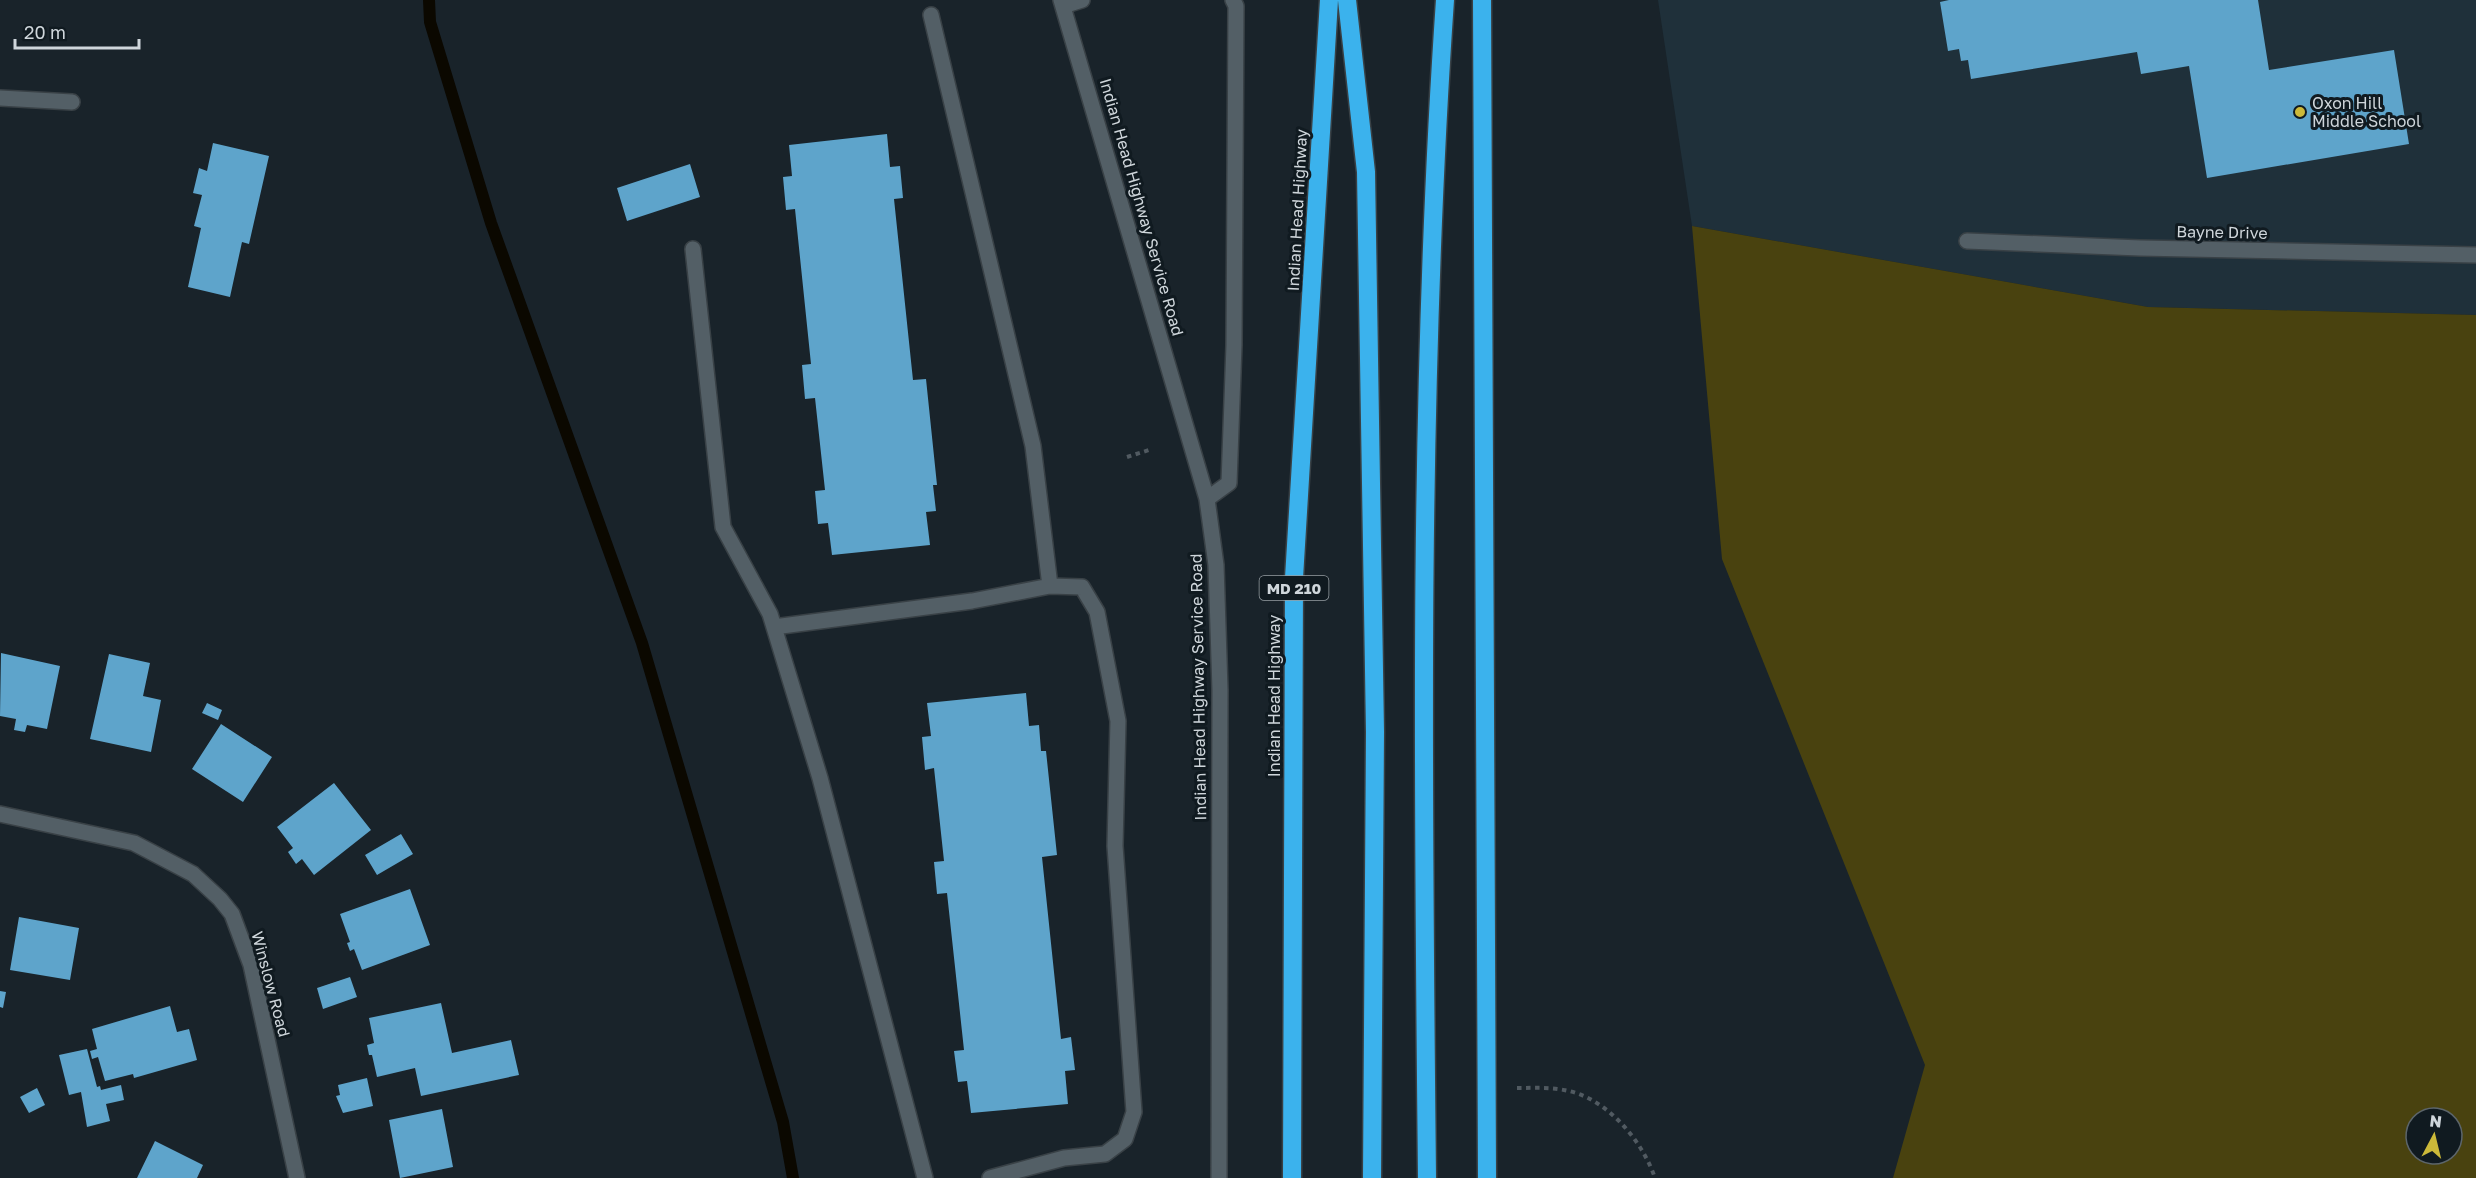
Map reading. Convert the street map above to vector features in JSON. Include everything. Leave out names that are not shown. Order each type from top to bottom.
[{"type":"highway","name":"Indian Head Highway","points":[[1292,1178],[1294,579],[1329,0]]},
{"type":"highway","points":[[1347,0],[1366,184],[1375,732],[1371,1178]]},
{"type":"highway","points":[[1427,1178],[1423,720],[1432,180],[1445,0]]},
{"type":"highway","points":[[1482,0],[1487,1178]]},
{"type":"street","points":[[1062,3],[1082,0]]},
{"type":"street","points":[[1207,499],[1229,483],[1234,345],[1236,6],[1233,0]]},
{"type":"street","name":"Indian Head Highway Service Road","points":[[1062,3],[1207,499],[1216,565],[1220,690],[1219,1178]]},
{"type":"street","points":[[931,15],[1033,446],[1050,586]]},
{"type":"street","points":[[0,98],[72,102]]},
{"type":"street","name":"Bayne Drive","points":[[1967,241],[2140,248],[2476,255]]},
{"type":"street","points":[[693,249],[723,527],[770,614],[820,778],[925,1178]]},
{"type":"street","points":[[774,627],[972,601],[1050,586],[1082,587],[1097,612],[1118,721],[1115,846],[1134,1112],[1125,1139],[1105,1154],[1064,1158],[990,1178]]},
{"type":"street","name":"Winslow Road","points":[[0,814],[134,843],[193,874],[220,899],[232,914],[250,965],[297,1178]]},
{"type":"path","points":[[1127,457],[1149,450]]},
{"type":"path","points":[[1486,1090],[1564,1090],[1601,1106],[1627,1129],[1641,1147],[1655,1178]]},
{"type":"shaded area","points":[[1658,0],[2476,0],[2476,315],[2148,307],[1692,226]]},
{"type":"shaded area","points":[[1692,226],[2148,307],[2476,315],[2476,1178],[1893,1178],[1925,1065],[1722,559]]},
{"type":"building","name":"Oxon Hill Middle School","points":[[1949,0],[2258,0],[2269,70],[2394,50],[2409,144],[2207,178],[2189,66],[2141,74],[2137,52],[1971,79],[1968,60],[1961,61],[1959,49],[1948,51],[1940,2]]},
{"type":"building","points":[[887,134],[890,167],[900,166],[903,198],[894,199],[913,380],[926,379],[937,485],[933,485],[936,511],[926,512],[930,545],[832,555],[828,523],[818,524],[815,491],[825,490],[815,398],[805,399],[802,365],[811,364],[795,209],[786,210],[783,177],[792,176],[789,145]]},
{"type":"building","points":[[213,143],[269,156],[249,244],[242,242],[230,297],[188,287],[201,228],[194,226],[202,195],[193,193],[199,168],[207,171]]},
{"type":"building","points":[[690,164],[700,197],[627,221],[617,188]]},
{"type":"building","points":[[1,653],[60,666],[47,729],[27,725],[25,732],[14,730],[16,719],[0,716]]},
{"type":"building","points":[[109,654],[150,663],[143,696],[161,700],[151,752],[90,739]]},
{"type":"building","points":[[1026,693],[1029,726],[1039,725],[1041,751],[1046,751],[1057,855],[1042,857],[1061,1039],[1071,1037],[1075,1070],[1065,1071],[1068,1104],[971,1113],[967,1081],[958,1082],[954,1051],[964,1050],[947,893],[937,894],[934,862],[944,861],[934,768],[925,770],[922,737],[931,736],[927,703]]},
{"type":"building","points":[[207,703],[222,710],[218,720],[202,713]]},
{"type":"building","points":[[221,724],[272,757],[243,802],[192,769]]},
{"type":"building","points":[[334,783],[371,830],[314,875],[302,859],[296,864],[288,852],[293,848],[277,827]]},
{"type":"building","points":[[401,834],[413,854],[377,875],[365,855]]},
{"type":"building","points":[[410,889],[430,945],[362,970],[354,949],[350,951],[347,943],[350,942],[340,914]]},
{"type":"building","points":[[19,917],[79,928],[70,980],[10,970]]},
{"type":"building","points":[[350,977],[357,997],[323,1009],[317,988]]},
{"type":"building","points":[[0,991],[6,992],[3,1008],[0,1007]]},
{"type":"building","points":[[441,1003],[452,1053],[511,1040],[519,1075],[421,1096],[415,1068],[377,1077],[367,1045],[374,1043],[369,1018]]},
{"type":"building","points":[[170,1006],[177,1032],[189,1029],[197,1060],[134,1078],[133,1074],[105,1081],[98,1057],[92,1059],[90,1051],[97,1049],[92,1029]]},
{"type":"building","points":[[87,1049],[97,1087],[100,1086],[101,1090],[121,1085],[124,1100],[106,1104],[110,1121],[87,1127],[81,1092],[69,1095],[59,1055]]},
{"type":"building","points":[[367,1078],[373,1106],[343,1113],[336,1096],[340,1095],[338,1085]]},
{"type":"building","points":[[37,1088],[45,1105],[29,1113],[20,1097]]},
{"type":"building","points":[[442,1109],[453,1167],[400,1178],[389,1120]]},
{"type":"building","points":[[155,1141],[203,1165],[197,1178],[137,1178]]},
{"type":"waterway","points":[[429,0],[430,22],[491,223],[642,643],[783,1122],[793,1178]]},
{"type":"place","name":"Oxon Hill Middle School","points":[[2300,112]]}]
